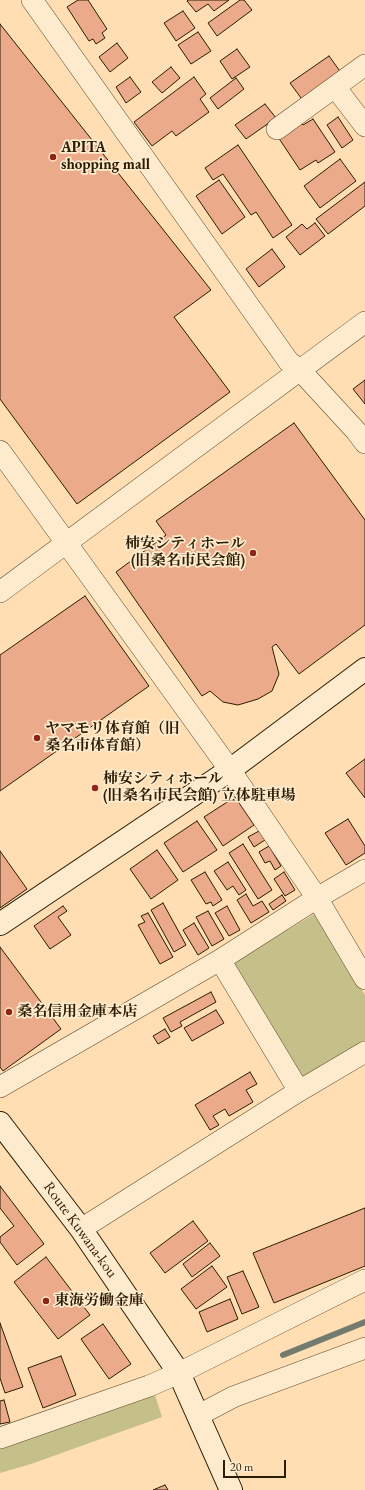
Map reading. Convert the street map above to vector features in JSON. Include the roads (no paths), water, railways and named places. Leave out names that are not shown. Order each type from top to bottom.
[{"type":"street","points":[[32,0],[289,362],[300,370],[362,433]]},
{"type":"street","points":[[277,129],[365,65]]},
{"type":"street","points":[[335,88],[365,126]]},
{"type":"street","points":[[0,592],[365,322]]},
{"type":"street","points":[[0,451],[230,770],[317,898],[365,979]]},
{"type":"street","points":[[0,924],[230,770],[365,669]]},
{"type":"street","points":[[0,1087],[220,960],[317,898],[365,870]]},
{"type":"street","points":[[220,960],[298,1091]]},
{"type":"street","points":[[81,1229],[298,1091],[365,1052]]},
{"type":"street","name":"Route Kuwana-kou","points":[[1,1127],[81,1229],[180,1373],[231,1490]]},
{"type":"street","points":[[0,1438],[150,1386],[180,1373],[365,1280]]},
{"type":"street","points":[[199,1415],[233,1397],[365,1348]]},
{"type":"waterway","points":[[283,1355],[365,1322]]},
{"type":"place","name":"APITA shopping mall","points":[[53,157]]},
{"type":"place","name":"柿安シティホール (旧桑名市民会館)","points":[[253,553]]},
{"type":"place","name":"ヤマモリ体育館（旧 桑名市体育館）","points":[[37,738]]},
{"type":"place","name":"柿安シティホール (旧桑名市民会館) 立体駐車場","points":[[95,788]]},
{"type":"place","name":"桑名信用金庫本店","points":[[9,1012]]},
{"type":"place","name":"東海労働金庫","points":[[46,1301]]}]
